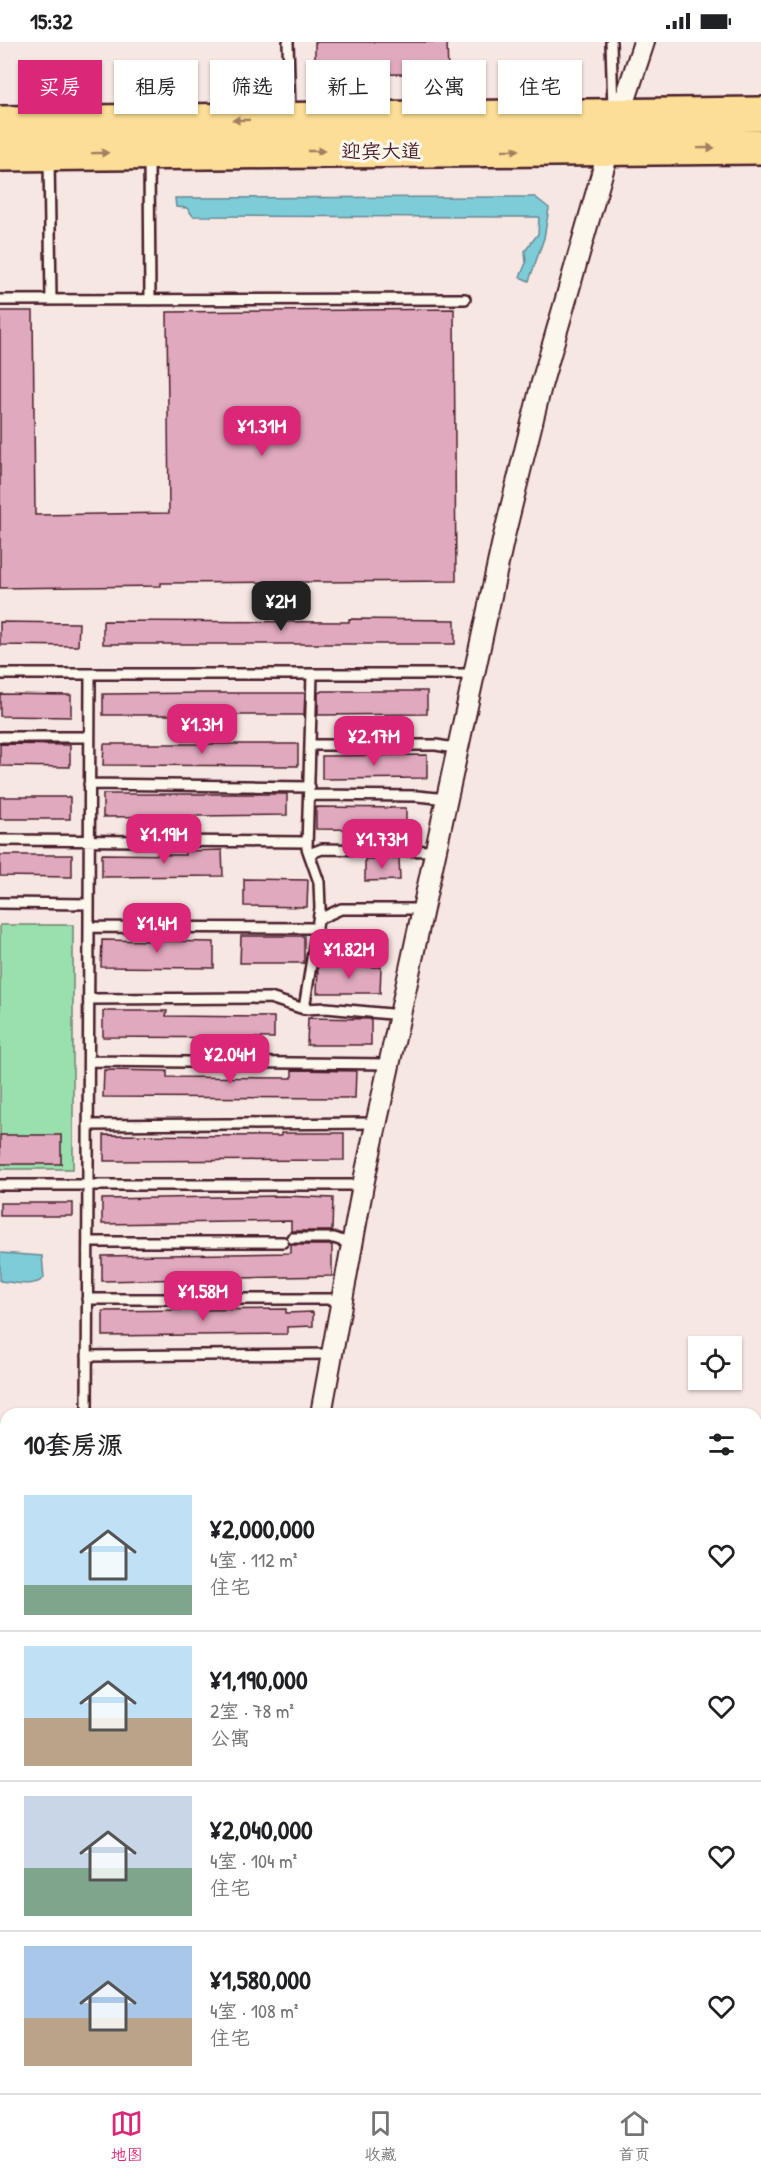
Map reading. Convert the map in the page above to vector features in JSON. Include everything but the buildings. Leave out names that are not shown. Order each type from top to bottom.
[{"type":"highway","name":"迎宾大道","points":[[149,137],[290,120],[761,114]]},
{"type":"highway","name":"迎宾大道","points":[[0,123],[49,138]]},
{"type":"highway","name":"迎宾大道","points":[[0,154],[49,138],[149,137],[609,149],[761,147]]},
{"type":"street","points":[[322,1408],[363,1185],[476,674],[504,536],[541,386],[617,116],[644,42]]},
{"type":"lane","points":[[288,42],[290,120]]},
{"type":"lane","points":[[611,42],[617,116]]},
{"type":"lane","points":[[149,137],[150,300]]},
{"type":"lane","points":[[49,138],[51,300]]},
{"type":"lane","points":[[0,300],[465,299]]},
{"type":"lane","points":[[0,674],[476,674]]},
{"type":"lane","points":[[304,1009],[318,924],[319,882],[307,842],[312,674]]},
{"type":"lane","points":[[87,1408],[90,675]]},
{"type":"lane","points":[[0,736],[89,737]]},
{"type":"lane","points":[[310,745],[436,745],[459,749]]},
{"type":"lane","points":[[89,784],[310,791],[448,799]]},
{"type":"lane","points":[[0,840],[307,842]]},
{"type":"lane","points":[[309,854],[322,849],[437,851]]},
{"type":"lane","points":[[0,903],[89,904]]},
{"type":"lane","points":[[89,927],[318,924],[341,909],[424,909]]},
{"type":"lane","points":[[89,999],[270,998],[304,1009],[326,1008],[401,1015]]},
{"type":"lane","points":[[89,1060],[390,1064]]},
{"type":"lane","points":[[88,1125],[377,1124]]},
{"type":"lane","points":[[0,1185],[363,1185]]},
{"type":"lane","points":[[88,1242],[334,1238],[352,1244]]},
{"type":"lane","points":[[87,1299],[342,1299]]},
{"type":"lane","points":[[87,1356],[332,1354]]},
{"type":"green space","points":[[0,925],[73,925],[73,1169],[0,1169]]},
{"type":"water","points":[[535,197],[549,208],[544,238],[529,281],[520,277],[526,263],[525,251],[538,234],[539,217],[193,216],[187,208],[176,207],[175,198]]},
{"type":"water","points":[[0,1253],[42,1256],[44,1278],[29,1284],[0,1281]]}]
